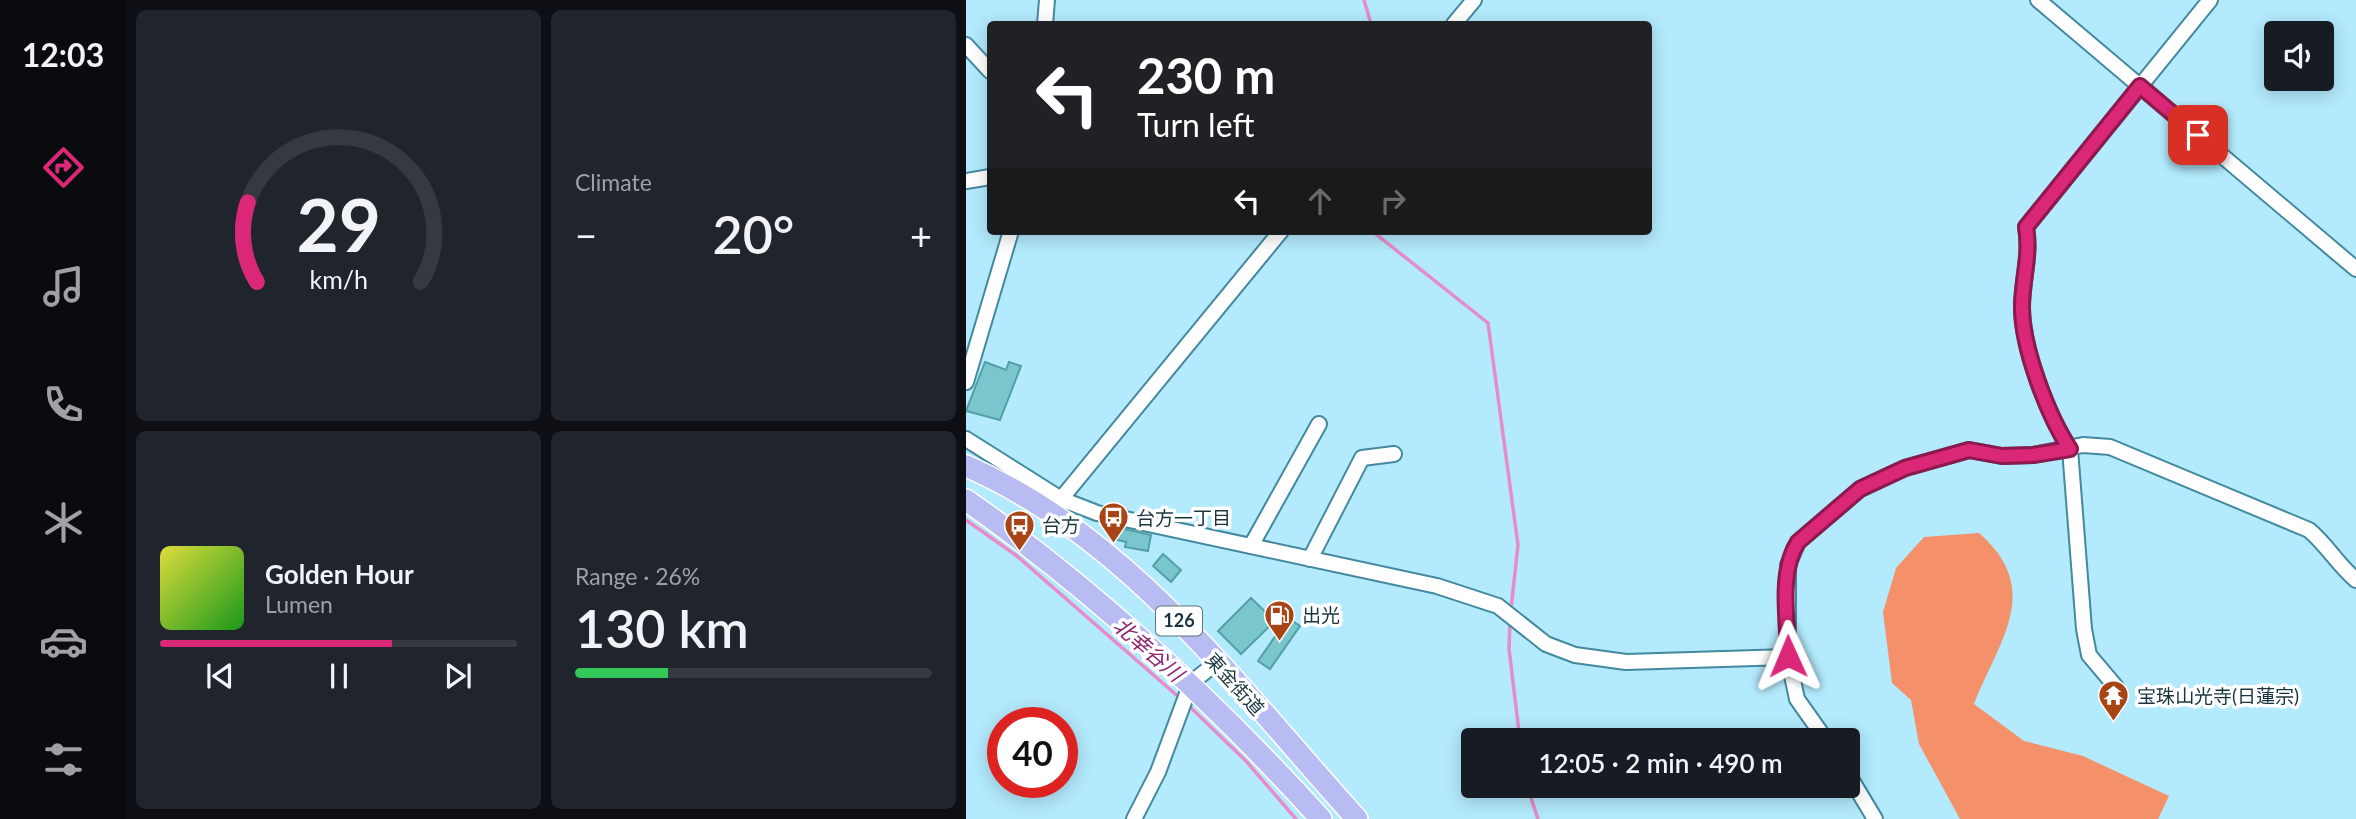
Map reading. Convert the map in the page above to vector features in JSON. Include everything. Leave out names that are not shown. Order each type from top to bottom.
[{"type":"highway","name":"東金街道","points":[[966,466],[1012,488],[1084,537],[1135,578],[1357,819]]},
{"type":"highway","name":"東金街道","points":[[966,500],[1019,537],[1102,603],[1191,683],[1321,819]]},
{"type":"street","points":[[1045,21],[1047,0]]},
{"type":"street","points":[[1456,21],[1474,0]]},
{"type":"street","points":[[2038,0],[2356,269]]},
{"type":"street","points":[[2116,687],[2089,655],[2084,629],[2070,449],[2058,431],[2026,340],[2022,307],[2030,248],[2026,227],[2210,0]]},
{"type":"street","points":[[966,45],[987,68]]},
{"type":"street","points":[[966,181],[987,178]]},
{"type":"street","points":[[966,382],[1010,235]]},
{"type":"street","points":[[1061,499],[1278,235]]},
{"type":"street","points":[[1251,546],[1319,424]]},
{"type":"street","points":[[966,439],[1061,499],[1097,513],[1437,586],[1498,606],[1546,644],[1590,659],[1626,662],[1788,656]]},
{"type":"street","points":[[1818,728],[1797,699],[1788,656],[1787,580],[1792,551],[1798,542],[1860,489],[1905,468],[1969,450],[2002,456],[2033,455],[2083,445],[2110,447],[2309,530],[2327,546],[2356,580]]},
{"type":"street","points":[[1310,559],[1362,458],[1394,454]]},
{"type":"street","points":[[1084,537],[1097,513]]},
{"type":"street","points":[[1134,819],[1158,772],[1191,683],[1216,663]]},
{"type":"street","points":[[1860,795],[1875,819]]},
{"type":"shaded area","points":[[1979,533],[1998,554],[2009,575],[2013,595],[2004,637],[1974,704],[2024,741],[2083,756],[2169,796],[2158,819],[1960,819],[1919,744],[1911,700],[1892,683],[1883,612],[1896,568],[1924,537]]},
{"type":"building","points":[[985,362],[1006,370],[1009,362],[1021,366],[1000,420],[966,411]]},
{"type":"building","points":[[1115,527],[1151,535],[1148,551],[1125,547],[1126,542],[1113,539]]},
{"type":"building","points":[[1163,554],[1181,570],[1171,582],[1153,566]]},
{"type":"building","points":[[1251,598],[1275,621],[1241,654],[1218,631]]},
{"type":"building","points":[[1288,618],[1300,626],[1270,669],[1258,661]]},
{"type":"waterway","points":[[1364,0],[1370,21]]},
{"type":"waterway","points":[[1377,235],[1488,323],[1518,545],[1511,609]]},
{"type":"waterway","name":"北幸谷川","points":[[966,520],[1017,556],[1181,699]]},
{"type":"waterway","points":[[1510,621],[1509,649],[1519,728]]},
{"type":"waterway","name":"北幸谷川","points":[[1187,704],[1246,761],[1296,819]]},
{"type":"waterway","points":[[1531,798],[1538,819]]},
{"type":"place","name":"台方一丁目","points":[[1113,545]]},
{"type":"place","name":"台方","points":[[1019,552]]},
{"type":"place","name":"出光","points":[[1279,642]]},
{"type":"place","name":"宝珠山光寺(日蓮宗)","points":[[2114,723]]},
{"type":"route","points":[[1788,656],[1787,580],[1792,551],[1798,542],[1860,489],[1905,468],[1969,450],[2002,456],[2033,455],[2070,449],[2058,431],[2026,340],[2022,307],[2030,248],[2026,227],[2140,86],[2198,135]]}]
